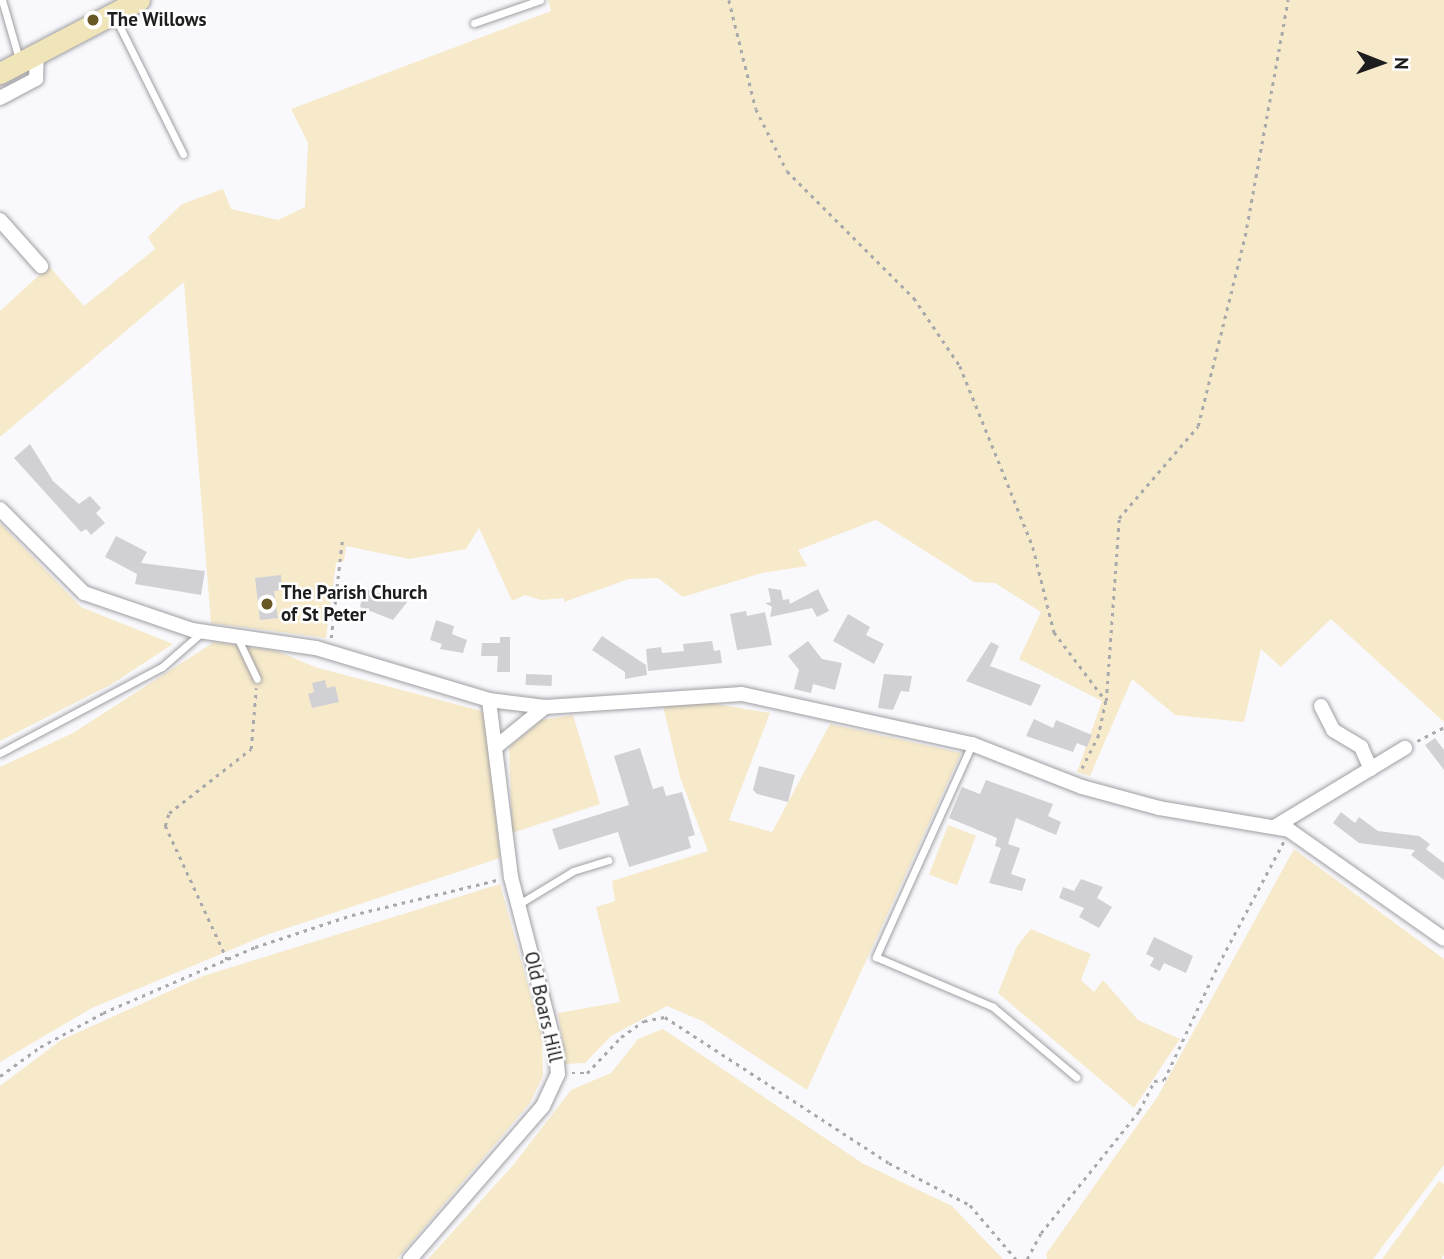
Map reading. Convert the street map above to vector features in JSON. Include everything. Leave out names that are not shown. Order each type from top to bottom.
[{"type":"main road","points":[[0,73],[139,0]]},
{"type":"street","points":[[0,98],[36,79],[29,58]]},
{"type":"street","points":[[0,220],[41,266]]},
{"type":"street","points":[[0,509],[84,593],[202,632],[329,652],[489,700],[545,706],[742,694],[972,744],[1072,784],[1159,808],[1282,828],[1444,939]]},
{"type":"street","name":"Old Boars Hill","points":[[410,1259],[543,1106],[558,1074],[556,1050],[511,877],[497,746],[489,700]]},
{"type":"street","points":[[497,746],[545,706]]},
{"type":"street","points":[[1321,706],[1333,730],[1361,747],[1371,769]]},
{"type":"street","points":[[1282,828],[1405,748]]},
{"type":"lane","points":[[2,0],[9,39],[29,58]]},
{"type":"lane","points":[[474,23],[540,0]]},
{"type":"lane","points":[[113,14],[183,154]]},
{"type":"lane","points":[[0,753],[162,667],[191,647],[202,632]]},
{"type":"lane","points":[[238,639],[257,679]]},
{"type":"lane","points":[[972,744],[876,957],[993,1007],[1076,1077]]},
{"type":"lane","points":[[518,904],[573,871],[608,860]]},
{"type":"path","points":[[729,0],[743,68],[771,144],[808,194],[914,298],[960,366],[1033,547],[1054,632],[1106,701]]},
{"type":"path","points":[[1072,784],[1098,735],[1106,701],[1119,518],[1198,426],[1245,236],[1288,0]]},
{"type":"path","points":[[329,652],[342,541]]},
{"type":"path","points":[[227,960],[165,826],[169,813],[196,795],[251,749],[257,679]]},
{"type":"path","points":[[1405,748],[1444,727]]},
{"type":"path","points":[[1027,1259],[1041,1233],[1139,1111],[1154,1081],[1164,1080],[1282,828]]},
{"type":"path","points":[[0,1076],[40,1047],[103,1013],[227,960],[352,915],[511,877]]},
{"type":"path","points":[[558,1074],[587,1073],[621,1037],[644,1021],[665,1017],[889,1163],[970,1205],[1016,1259]]},
{"type":"shaded area","points":[[548,0],[1444,0],[1444,722],[1331,619],[1281,667],[1261,649],[1244,722],[1175,715],[1132,679],[1090,776],[1077,772],[1102,701],[1019,659],[1041,612],[995,583],[974,582],[876,520],[798,550],[807,566],[762,573],[683,597],[658,578],[629,579],[564,602],[564,598],[541,600],[525,595],[512,601],[479,528],[466,549],[409,559],[346,546],[344,561],[336,563],[326,638],[211,623],[184,282],[0,437],[0,311],[49,266],[84,306],[155,249],[148,237],[182,204],[223,189],[231,209],[278,220],[305,207],[308,143],[291,109],[551,11]]},
{"type":"shaded area","points":[[0,523],[81,607],[173,644],[112,684],[0,741]]},
{"type":"shaded area","points":[[214,642],[277,651],[315,667],[485,712],[500,858],[266,935],[92,1008],[0,1062],[0,767],[73,733]]},
{"type":"shaded area","points":[[709,703],[770,713],[729,820],[772,832],[830,724],[961,753],[807,1090],[702,1021],[667,1006],[611,1036],[585,1063],[566,1064],[558,1013],[620,1002],[596,907],[615,901],[612,881],[708,851],[680,777],[663,706]]},
{"type":"shaded area","points":[[573,715],[600,804],[512,833],[509,747],[542,720]]},
{"type":"shaded area","points":[[948,825],[976,836],[957,885],[929,874]]},
{"type":"shaded area","points":[[1294,849],[1444,959],[1444,1165],[1373,1259],[1047,1259],[1046,1254],[1158,1096]]},
{"type":"shaded area","points":[[500,884],[542,1036],[543,1076],[530,1103],[397,1259],[0,1259],[0,1086],[61,1040],[203,976]]},
{"type":"shaded area","points":[[1031,929],[1091,954],[1081,980],[1094,992],[1103,980],[1138,1020],[1180,1039],[1134,1108],[998,993],[1017,946]]},
{"type":"shaded area","points":[[663,1029],[862,1163],[952,1206],[1003,1259],[428,1259],[514,1164],[571,1090],[611,1073],[638,1039]]},
{"type":"shaded area","points":[[1439,1181],[1444,1184],[1444,1255],[1441,1259],[1382,1259]]},
{"type":"building","points":[[30,444],[53,481],[79,504],[90,496],[101,508],[96,513],[105,523],[91,535],[86,529],[81,532],[14,458]]},
{"type":"building","points":[[116,536],[147,552],[141,563],[205,571],[201,595],[135,584],[137,574],[105,557]]},
{"type":"building","name":"The Parish Church of St Peter","points":[[281,575],[282,590],[274,591],[278,618],[260,620],[255,578]]},
{"type":"building","points":[[768,588],[781,590],[783,600],[789,599],[790,604],[818,589],[829,611],[817,617],[812,608],[770,617],[772,607],[765,603],[771,602]]},
{"type":"building","points":[[364,589],[408,601],[393,620],[360,607]]},
{"type":"building","points":[[746,611],[747,616],[765,612],[772,645],[737,650],[730,614]]},
{"type":"building","points":[[848,614],[870,627],[866,635],[884,644],[874,664],[833,641]]},
{"type":"building","points":[[436,620],[454,626],[452,634],[467,640],[463,653],[440,649],[442,644],[430,640]]},
{"type":"building","points":[[602,636],[646,665],[647,675],[625,679],[625,672],[592,650]]},
{"type":"building","points":[[500,637],[510,637],[510,672],[497,672],[498,656],[481,656],[482,643],[500,643]]},
{"type":"building","points":[[712,641],[714,651],[720,650],[722,663],[648,671],[646,649],[661,647],[662,653],[684,651],[683,644]]},
{"type":"building","points":[[808,641],[822,659],[842,663],[835,690],[813,684],[811,693],[794,689],[799,670],[788,656]]},
{"type":"building","points":[[991,642],[999,646],[990,666],[1041,685],[1031,706],[966,681]]},
{"type":"building","points":[[526,674],[552,675],[552,686],[526,685]]},
{"type":"building","points":[[884,674],[912,676],[909,692],[901,691],[893,710],[878,708]]},
{"type":"building","points":[[325,680],[327,688],[335,686],[339,702],[312,708],[308,694],[314,692],[312,683]]},
{"type":"building","points":[[1034,719],[1053,728],[1056,720],[1092,735],[1087,747],[1077,743],[1073,752],[1026,736]]},
{"type":"building","points":[[1435,738],[1444,750],[1444,770],[1425,745]]},
{"type":"building","points":[[640,748],[653,789],[663,786],[666,796],[682,792],[695,835],[688,837],[691,848],[629,867],[618,832],[559,850],[552,829],[629,805],[614,756]]},
{"type":"building","points":[[759,766],[795,775],[788,802],[757,794],[753,790]]},
{"type":"building","points":[[986,780],[1053,804],[1048,816],[1061,822],[1056,835],[1016,818],[1008,844],[1020,848],[1011,874],[1026,879],[1022,891],[989,883],[1001,848],[995,846],[997,838],[949,818],[962,787],[980,794]]},
{"type":"building","points":[[1341,812],[1355,823],[1359,817],[1378,831],[1419,836],[1430,844],[1426,849],[1444,863],[1444,880],[1411,855],[1415,850],[1359,843],[1333,823]]},
{"type":"building","points":[[1081,879],[1103,887],[1097,898],[1112,907],[1099,928],[1079,917],[1084,908],[1059,898],[1063,887],[1074,891]]},
{"type":"building","points":[[1154,937],[1193,956],[1186,973],[1164,963],[1160,971],[1150,966],[1154,958],[1146,954]]},
{"type":"place","name":"The Willows","points":[[93,20]]},
{"type":"place","name":"The Parish Church of St Peter","points":[[267,604]]}]
